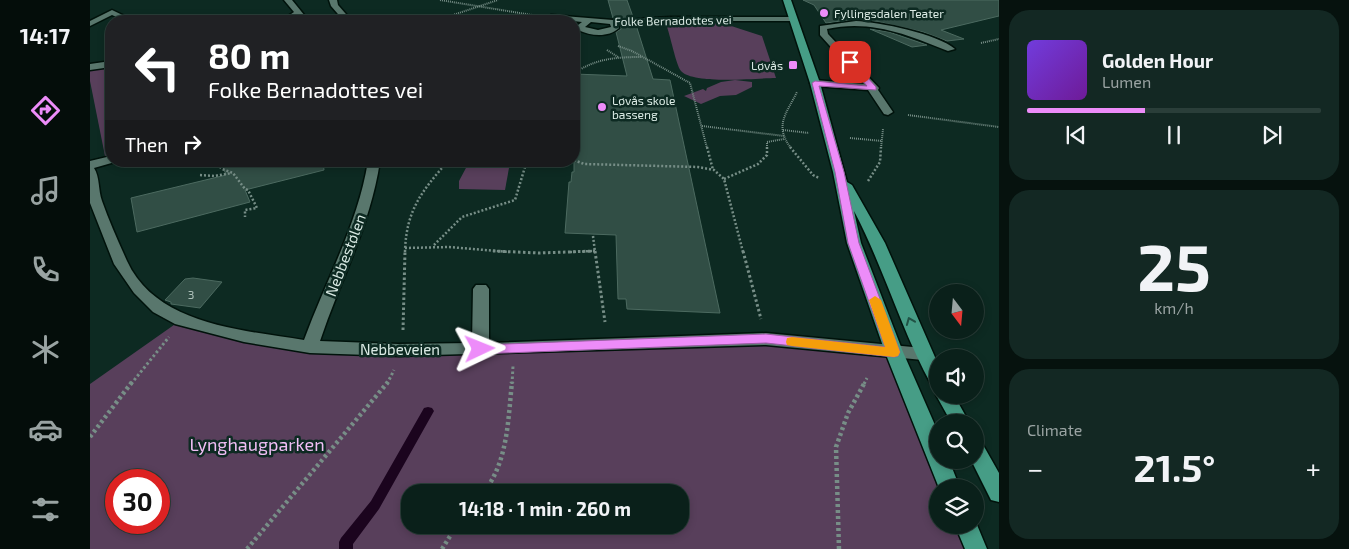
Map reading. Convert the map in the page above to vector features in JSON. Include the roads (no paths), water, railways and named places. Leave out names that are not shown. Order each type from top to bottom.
[{"type":"main road","points":[[787,0],[815,83],[839,172],[854,243],[894,352],[929,436]]},
{"type":"main road","points":[[839,172],[878,243],[929,365]]},
{"type":"main road","points":[[984,466],[999,493]]},
{"type":"main road","points":[[970,534],[976,549]]},
{"type":"street","points":[[288,0],[301,15]]},
{"type":"street","points":[[333,0],[335,6],[343,15]]},
{"type":"street","points":[[90,25],[111,9],[121,15]]},
{"type":"street","points":[[294,15],[299,12]]},
{"type":"street","name":"Folke Bernadottes vei","points":[[580,20],[613,22],[671,19],[793,19]]},
{"type":"street","points":[[588,21],[581,28],[593,32],[613,30],[615,28],[613,22]]},
{"type":"street","points":[[888,112],[874,88],[824,35],[822,30],[850,22],[862,23],[906,32],[951,49]]},
{"type":"street","points":[[90,25],[105,23]]},
{"type":"street","points":[[90,67],[105,65]]},
{"type":"street","points":[[815,83],[874,88]]},
{"type":"street","points":[[90,165],[105,161]]},
{"type":"street","name":"Nebbestølen","points":[[310,347],[327,299],[355,232],[372,179],[373,167]]},
{"type":"street","name":"Nebbeveien","points":[[90,170],[95,198],[121,264],[139,289],[159,308],[181,320],[244,336],[310,347],[365,350],[480,349],[766,339],[923,354]]},
{"type":"street","points":[[480,349],[481,289]]},
{"type":"waterway","points":[[346,549],[346,542],[375,505],[428,411]]},
{"type":"place","name":"Fyllingsdalen Teater","points":[[824,13]]},
{"type":"place","name":"Løvås","points":[[793,65]]},
{"type":"place","name":"Løvås skole basseng","points":[[602,107]]},
{"type":"park label","name":"Lynghaugparken","points":[[257,444]]}]
